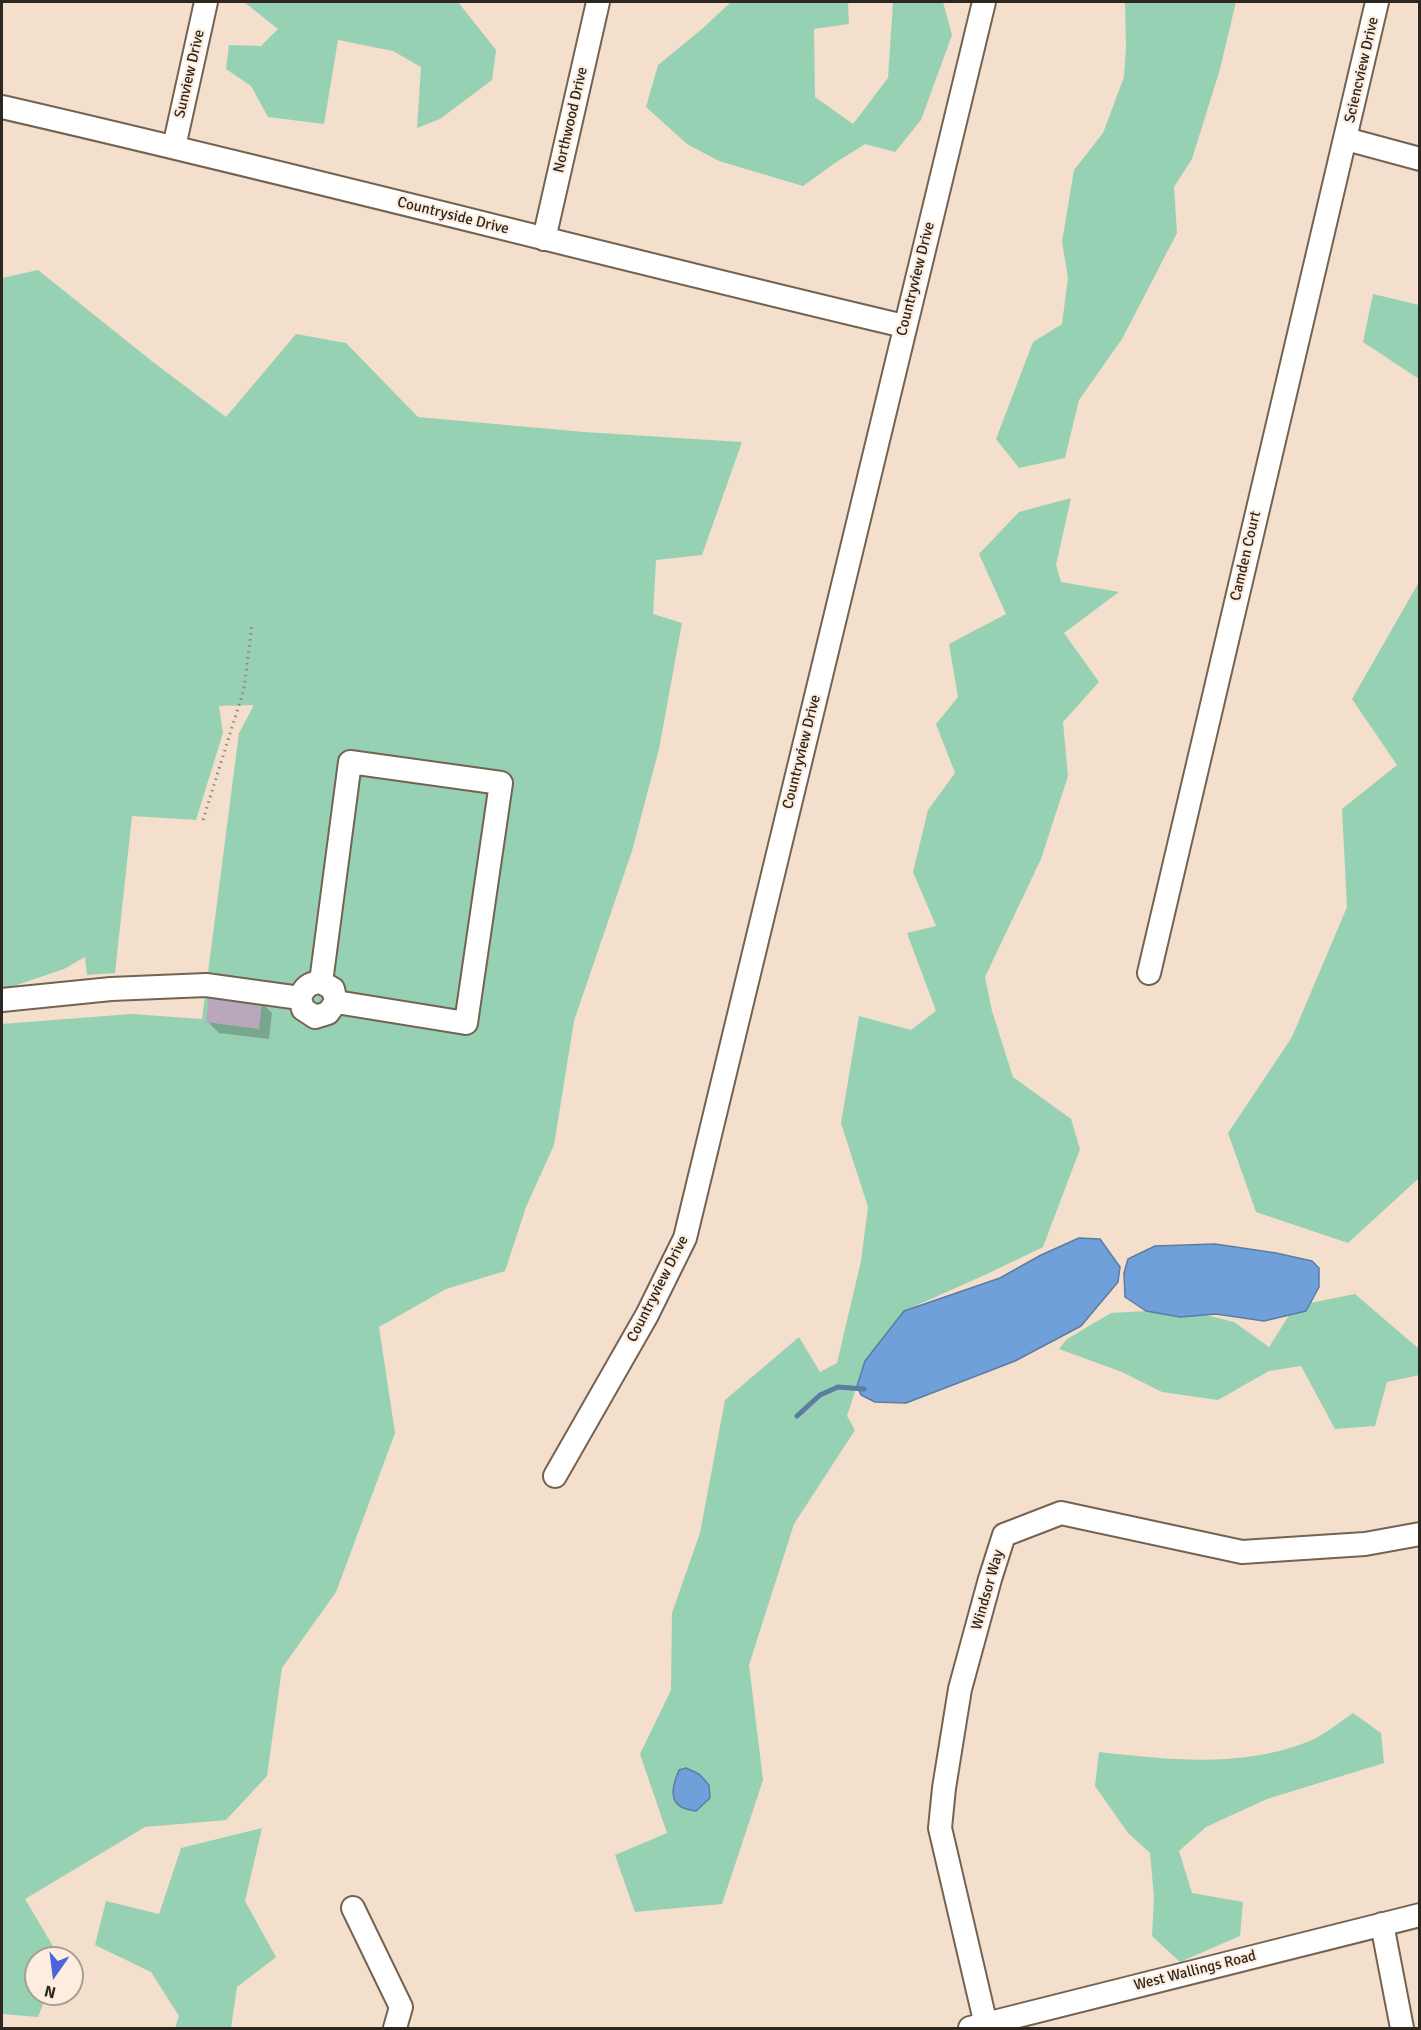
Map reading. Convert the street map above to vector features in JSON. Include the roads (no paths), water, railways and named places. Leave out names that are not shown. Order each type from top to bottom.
[{"type":"street","name":"Sunview Drive","points":[[174,147],[206,2]]},
{"type":"street","name":"Northwood Drive","points":[[544,239],[597,2]]},
{"type":"street","name":"Countryview Drive","points":[[555,1476],[647,1315],[685,1238],[984,2]]},
{"type":"street","name":"Sciencview Drive","points":[[1346,139],[1377,2]]},
{"type":"street","name":"Countryside Drive","points":[[2,107],[904,326]]},
{"type":"street","points":[[1346,139],[1419,159]]},
{"type":"street","name":"Camden Court","points":[[1149,973],[1346,139]]},
{"type":"street","points":[[321,982],[350,762],[501,783],[466,1023],[336,1002]]},
{"type":"street","points":[[321,982],[333,989],[336,1002],[328,1013],[315,1017],[303,1009],[300,998],[308,985],[321,982]]},
{"type":"street","points":[[2,1000],[111,989],[206,985],[300,998]]},
{"type":"street","name":"Windsor Way","points":[[978,2027],[940,1828],[960,1689],[1004,1535],[1062,1513],[1242,1552],[1365,1544],[1419,1534]]},
{"type":"street","points":[[353,1908],[400,2007],[395,2028]]},
{"type":"street","name":"West Wallings Road","points":[[978,2027],[1419,1915]]},
{"type":"street","points":[[1382,1923],[1402,2028]]},
{"type":"water","points":[[1079,1238],[1100,1239],[1120,1267],[1118,1282],[1081,1326],[1015,1361],[906,1403],[875,1402],[861,1395],[857,1386],[865,1361],[904,1311],[1000,1278],[1041,1255]]},
{"type":"water","points":[[1215,1244],[1312,1261],[1319,1268],[1319,1287],[1306,1311],[1264,1321],[1216,1314],[1180,1317],[1146,1311],[1125,1297],[1124,1273],[1128,1259],[1155,1246]]},
{"type":"water","points":[[686,1768],[699,1774],[709,1785],[710,1798],[696,1811],[680,1806],[674,1797],[674,1785],[679,1770]]},
{"type":"waterway","points":[[797,1416],[820,1395],[838,1387],[864,1389]]}]
